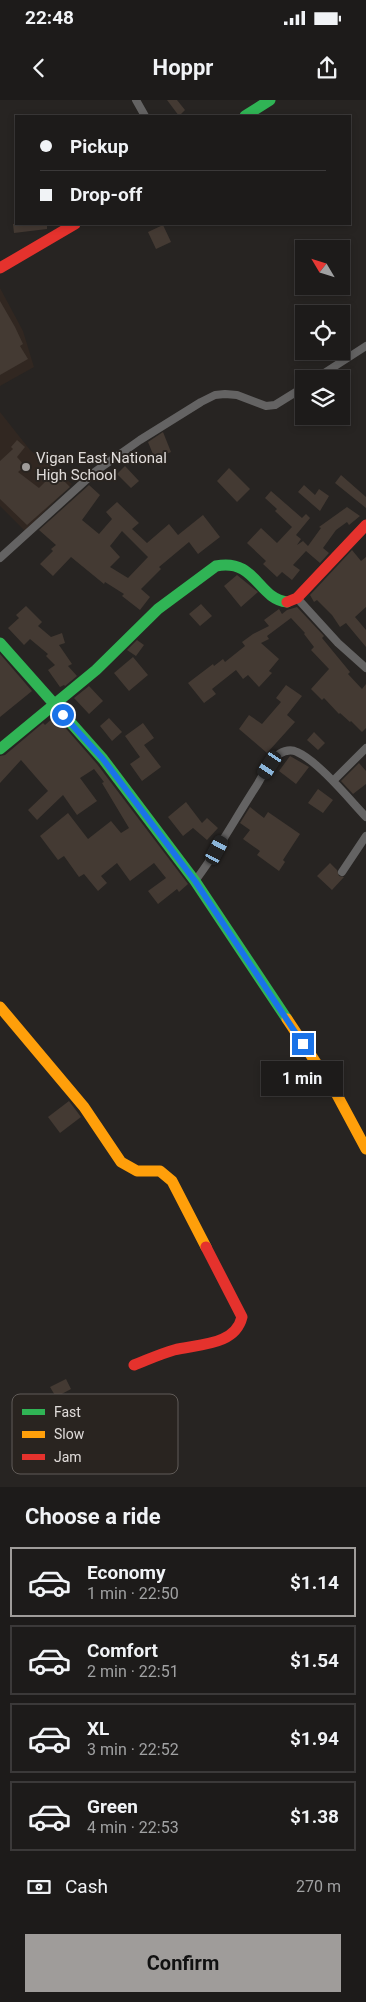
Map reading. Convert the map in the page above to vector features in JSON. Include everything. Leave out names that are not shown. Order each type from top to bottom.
[{"type":"street","points":[[136,100],[144,115]]},
{"type":"street","points":[[247,115],[270,100]]},
{"type":"street","points":[[0,268],[73,225]]},
{"type":"street","points":[[329,370],[366,346]]},
{"type":"street","points":[[0,558],[96,471],[140,440],[201,402],[225,394],[237,395],[266,406],[275,405],[295,393]]},
{"type":"street","points":[[0,750],[96,670],[158,609],[216,566],[224,563],[236,564],[269,594],[281,602],[290,602],[297,598],[366,525]]},
{"type":"street","points":[[297,598],[338,643],[366,668]]},
{"type":"street","points":[[0,643],[103,759],[195,881],[336,1094],[365,1145]]},
{"type":"street","points":[[332,781],[366,748]]},
{"type":"street","points":[[195,881],[211,860],[234,819],[270,765],[279,754],[286,751],[297,752],[332,781],[366,817]]},
{"type":"street","points":[[342,872],[366,836]]},
{"type":"street","points":[[0,1007],[84,1106],[121,1162],[136,1171],[160,1172],[172,1181],[242,1317],[241,1325],[237,1330],[216,1342],[172,1350],[134,1364]]},
{"type":"shaded area","points":[[0,288],[23,331],[34,367],[0,386]]},
{"type":"shaded area","name":"Vigan East National High School","points":[[0,412],[30,450],[72,484],[25,531],[0,506]]},
{"type":"building","points":[[167,100],[177,100],[185,110],[178,115]]},
{"type":"building","points":[[13,224],[47,225],[47,229],[14,233]]},
{"type":"building","points":[[163,225],[171,242],[156,249],[148,232]]},
{"type":"building","points":[[0,301],[15,327],[23,344],[20,346],[28,359],[0,375]]},
{"type":"building","points":[[163,432],[171,452],[155,459],[148,442]]},
{"type":"building","name":"Vigan East National High School","points":[[17,440],[25,447],[17,457],[25,466],[18,472],[39,488],[55,472],[70,487],[27,525],[0,499],[0,461],[13,449],[11,447]]},
{"type":"building","points":[[125,466],[139,481],[131,488],[117,474]]},
{"type":"building","points":[[229,468],[250,489],[237,502],[217,481]]},
{"type":"building","points":[[341,475],[366,497],[366,508],[335,483]]},
{"type":"building","points":[[89,485],[100,495],[82,520],[99,534],[112,519],[106,512],[117,502],[139,523],[132,529],[147,543],[169,524],[178,535],[203,515],[220,537],[198,554],[189,542],[159,567],[161,569],[141,589],[150,597],[140,610],[122,596],[124,594],[105,582],[104,584],[71,557],[53,576],[40,564],[53,551],[51,549],[56,545],[39,530]],"holes":[[[122,531],[148,557],[128,578],[110,567],[120,557],[110,546]]]},
{"type":"building","points":[[304,485],[315,495],[319,489],[329,496],[320,511],[298,492]]},
{"type":"building","points":[[271,491],[302,518],[306,514],[310,518],[296,535],[301,539],[297,545],[303,541],[308,546],[321,528],[319,527],[347,507],[360,516],[349,525],[347,522],[336,530],[323,548],[329,553],[320,563],[306,551],[293,565],[300,570],[292,580],[282,572],[277,577],[263,564],[266,561],[247,543],[261,528],[277,543],[292,527],[275,511],[277,509],[265,498]]},
{"type":"building","points":[[352,550],[361,561],[366,557],[366,607],[355,617],[366,630],[366,647],[346,623],[340,627],[332,615],[317,600],[314,602],[310,595]]},
{"type":"building","points":[[237,575],[258,592],[241,607],[224,586]]},
{"type":"building","points":[[201,604],[212,616],[200,626],[189,614]]},
{"type":"building","points":[[26,606],[42,622],[38,626],[51,637],[62,633],[65,643],[59,645],[72,664],[68,666],[77,676],[65,686],[60,687],[48,670],[55,665],[46,656],[48,654],[30,639],[24,645],[8,628],[19,618],[16,615]]},
{"type":"building","points":[[297,607],[324,636],[322,638],[350,672],[348,674],[362,689],[366,684],[366,728],[362,732],[311,689],[329,669],[311,650],[314,647],[305,633],[291,618],[267,636],[269,639],[261,643],[279,659],[269,671],[272,673],[259,687],[248,675],[243,679],[236,670],[212,689],[216,694],[204,703],[188,683],[213,664],[214,666],[223,659],[225,662],[245,646],[242,642],[269,626],[264,620],[279,609],[282,614],[287,610]]},
{"type":"building","points":[[137,640],[144,645],[136,656],[127,650]]},
{"type":"building","points":[[0,654],[32,691],[0,717]]},
{"type":"building","points":[[133,657],[148,675],[129,691],[114,673]]},
{"type":"building","points":[[286,685],[302,696],[287,715],[295,722],[267,753],[239,729],[249,715],[262,724],[281,702],[276,698]]},
{"type":"building","points":[[89,686],[103,701],[89,714],[74,698]]},
{"type":"building","points":[[55,716],[97,764],[188,884],[179,892],[177,889],[158,904],[148,891],[166,878],[154,863],[130,881],[117,863],[101,876],[107,883],[98,891],[84,874],[79,877],[64,856],[58,860],[40,836],[68,813],[88,839],[111,821],[121,833],[129,828],[102,783],[104,782],[94,769],[80,778],[97,801],[77,815],[63,795],[37,820],[28,810],[48,791],[21,760],[0,783],[0,756],[5,755],[43,723],[45,725]]},
{"type":"building","points":[[109,718],[122,732],[112,741],[100,726]]},
{"type":"building","points":[[143,723],[154,738],[144,745],[161,767],[142,781],[130,764],[140,757],[125,736]]},
{"type":"building","points":[[314,732],[325,743],[318,750],[307,740]]},
{"type":"building","points":[[290,756],[309,767],[296,784],[279,771]]},
{"type":"building","points":[[359,763],[366,771],[366,784],[353,794],[341,781]]},
{"type":"building","points":[[318,789],[333,800],[323,813],[308,803]]},
{"type":"building","points":[[186,802],[202,823],[207,818],[218,828],[207,840],[193,828],[183,836],[168,817]]},
{"type":"building","points":[[250,807],[264,818],[268,812],[300,834],[283,860],[285,862],[279,871],[257,855],[260,851],[243,839],[250,830],[240,823]]},
{"type":"building","points":[[330,863],[337,870],[339,876],[344,877],[332,890],[317,876]]},
{"type":"building","points":[[69,1101],[81,1117],[60,1133],[48,1117]]},
{"type":"building","points":[[66,1379],[71,1389],[62,1394],[54,1394],[50,1387]]},
{"type":"traffic: fast","points":[[247,115],[270,100]]},
{"type":"traffic: fast","points":[[0,749],[96,670],[158,609],[216,566],[229,565],[240,568],[248,573],[269,594],[287,602]]},
{"type":"traffic: fast","points":[[0,643],[103,759],[195,881],[287,1019]]},
{"type":"traffic: slow","points":[[0,1007],[84,1107],[121,1162],[137,1171],[160,1171],[172,1181],[206,1247]]},
{"type":"traffic: slow","points":[[287,1019],[336,1093],[366,1149]]},
{"type":"traffic: jam","points":[[0,268],[73,225]]},
{"type":"traffic: jam","points":[[287,602],[297,598],[366,525]]},
{"type":"traffic: jam","points":[[134,1365],[174,1350],[204,1345],[224,1339],[232,1334],[238,1326],[242,1317],[206,1247]]},
{"type":"place","name":"Vigan East National High School","points":[[26,467]]},
{"type":"route","points":[[63,715],[103,759],[195,881],[303,1044]]}]
